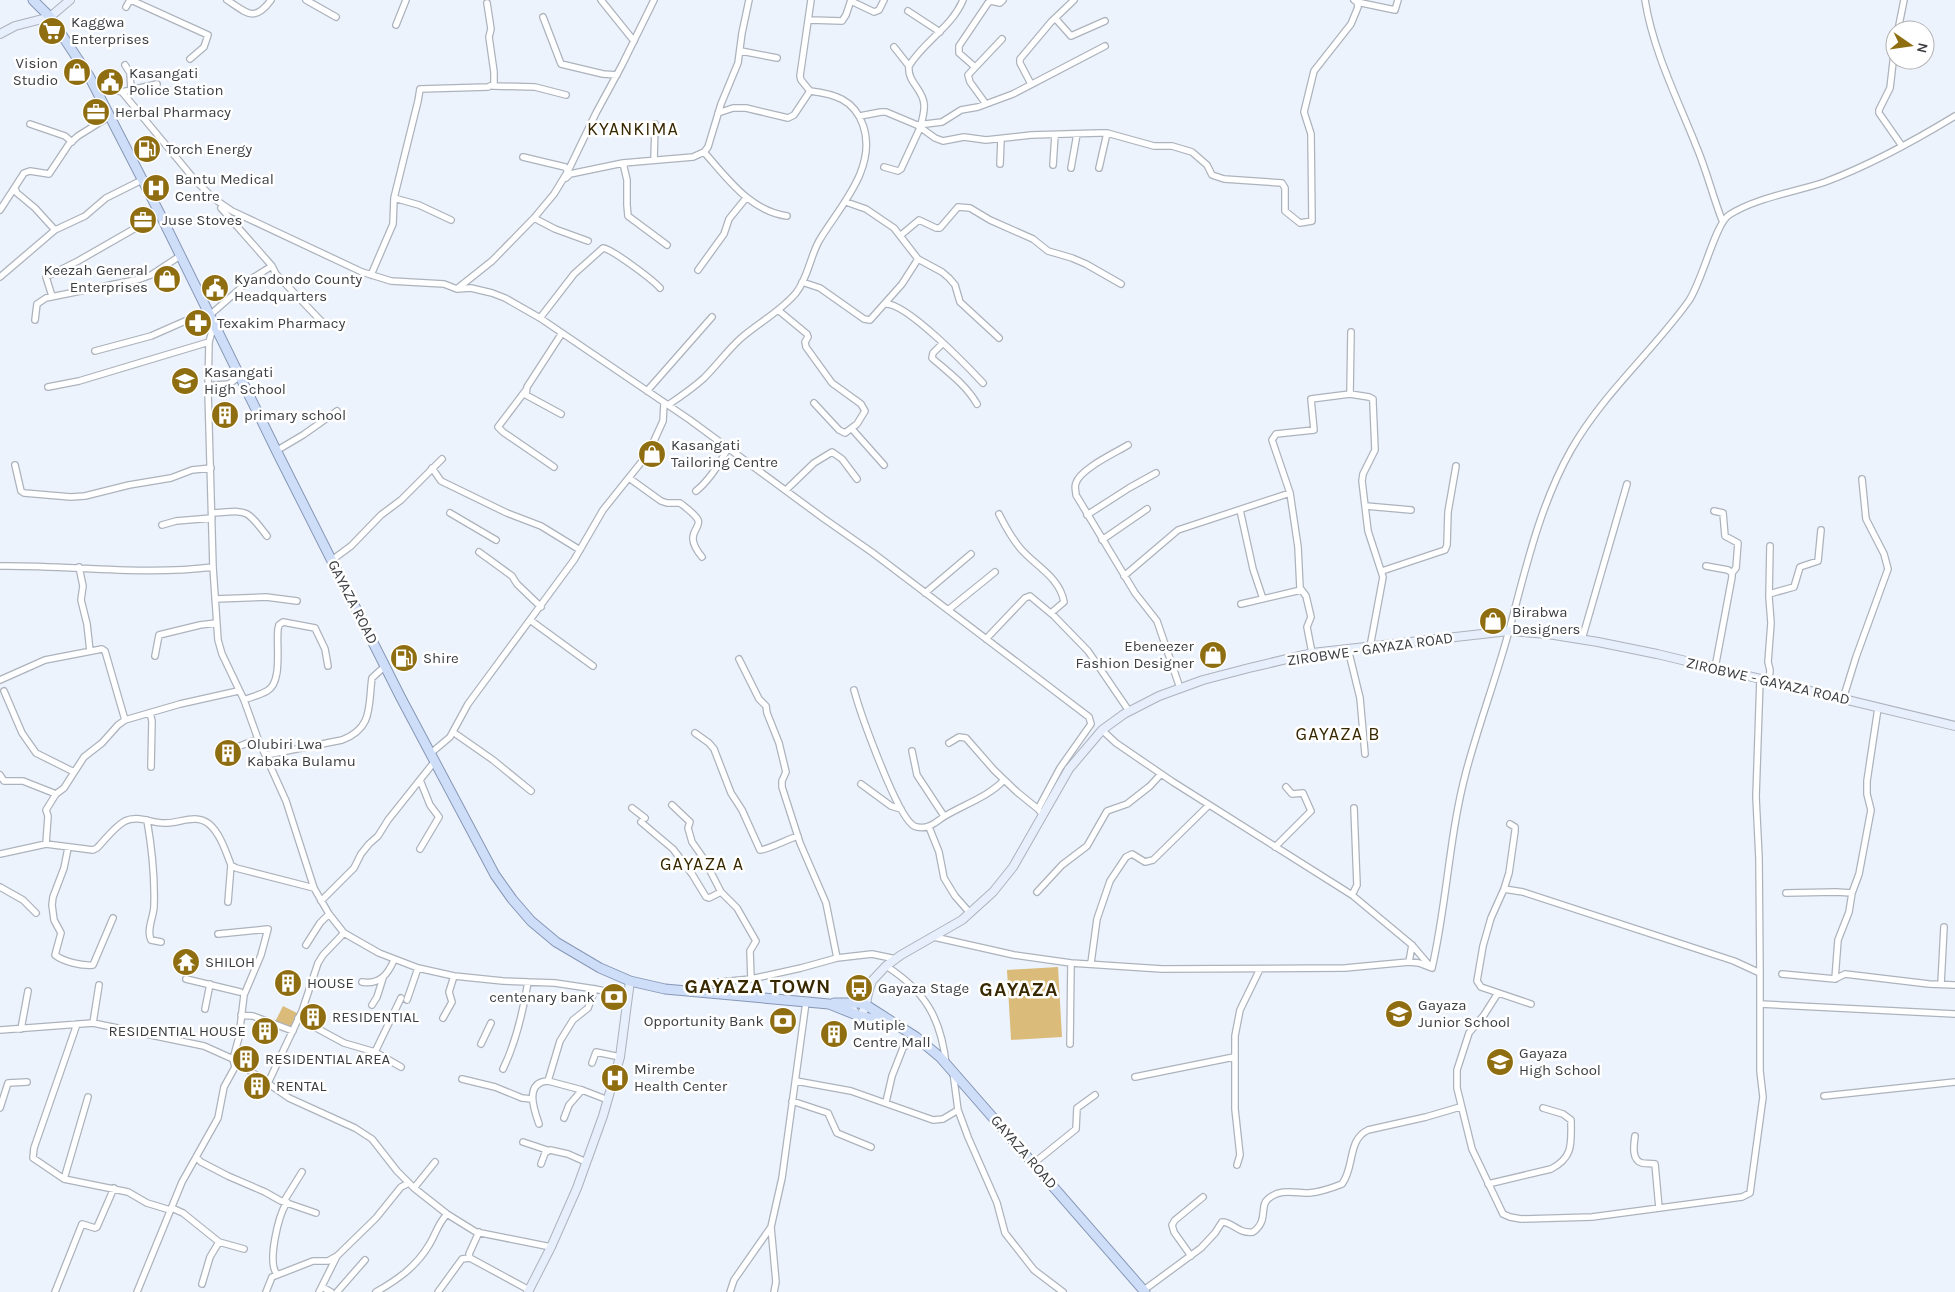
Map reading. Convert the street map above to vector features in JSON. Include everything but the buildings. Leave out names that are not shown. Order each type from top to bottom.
[{"type":"main road","name":"GAYAZA ROAD","points":[[33,0],[50,17],[98,92],[385,666],[495,875],[512,899],[531,921],[556,942],[632,984],[806,1002],[829,1004],[853,1002],[866,1005],[916,1037],[946,1064],[1144,1291]]},
{"type":"main road","name":"GAYAZA ROAD","points":[[829,1004],[858,1015],[894,1023]]},
{"type":"street","points":[[0,34],[15,26],[50,17],[70,0]]},
{"type":"street","points":[[126,7],[130,0],[208,35],[204,48],[190,59]]},
{"type":"street","points":[[227,0],[245,12],[255,14],[261,12],[271,0]]},
{"type":"street","points":[[306,0],[336,17]]},
{"type":"street","points":[[396,25],[406,0]]},
{"type":"street","points":[[601,0],[634,41]]},
{"type":"street","points":[[457,288],[484,268],[534,218],[569,173],[608,88],[654,0]]},
{"type":"street","points":[[569,173],[623,163],[693,157],[704,152],[708,147],[718,113],[738,63],[749,0]]},
{"type":"street","points":[[322,901],[354,868],[365,849],[378,836],[388,820],[420,780],[433,757],[453,732],[468,704],[541,607],[580,550],[603,510],[643,460],[659,432],[666,404],[702,379],[741,338],[778,310],[796,292],[818,243],[846,202],[861,170],[867,151],[866,132],[860,116],[841,97],[810,91],[801,80],[811,0]]},
{"type":"street","points":[[810,20],[842,21],[851,0],[874,12],[879,10],[884,0]]},
{"type":"street","points":[[909,66],[927,43],[957,13],[963,0]]},
{"type":"street","points":[[975,67],[959,53],[959,46],[988,3],[991,1],[1000,3],[1003,0]]},
{"type":"street","points":[[1031,84],[1020,63],[1020,59],[1055,18],[1074,0]]},
{"type":"street","points":[[1355,1],[1395,10],[1398,0]]},
{"type":"street","points":[[1645,0],[1661,58],[1700,155],[1722,220]]},
{"type":"street","points":[[1900,20],[1904,0]]},
{"type":"street","points":[[860,116],[884,112],[919,126],[935,138],[943,141],[964,136],[986,140],[1031,135],[1107,133],[1154,146],[1172,146],[1192,152],[1207,165],[1212,175],[1224,179],[1282,183],[1285,188],[1285,211],[1300,223],[1312,221],[1311,134],[1304,112],[1314,71],[1351,24],[1358,7],[1355,1]]},
{"type":"street","points":[[487,3],[491,29],[489,37],[495,80],[493,86]]},
{"type":"street","points":[[908,11],[940,32]]},
{"type":"street","points":[[543,17],[561,64],[603,74],[617,74]]},
{"type":"street","points":[[1055,18],[1071,36],[1105,21]]},
{"type":"street","points":[[986,104],[968,78],[968,75],[1002,39]]},
{"type":"street","points":[[919,126],[942,122],[961,110],[986,104],[1013,94],[1105,46]]},
{"type":"street","points":[[884,167],[898,171],[901,170],[919,126],[924,105],[910,77],[909,66],[894,47]]},
{"type":"street","points":[[741,51],[777,58]]},
{"type":"street","points":[[125,65],[130,73],[131,90]]},
{"type":"street","points":[[1892,70],[1890,88],[1879,113],[1902,146]]},
{"type":"street","points":[[98,92],[111,89],[122,92],[157,84]]},
{"type":"street","points":[[371,275],[393,224],[394,198],[420,88],[535,87],[566,95]]},
{"type":"street","points":[[718,113],[733,108],[746,108],[788,118],[794,115],[810,91]]},
{"type":"street","points":[[122,92],[157,132],[177,159],[272,266],[280,278],[322,322]]},
{"type":"street","points":[[1,208],[27,171],[49,174],[78,136],[110,116]]},
{"type":"street","points":[[1432,968],[1438,944],[1451,845],[1466,772],[1509,631],[1527,558],[1558,473],[1572,447],[1615,388],[1657,342],[1690,299],[1700,280],[1722,220],[1738,210],[1761,201],[1845,174],[1902,146],[1955,116]]},
{"type":"street","points":[[30,124],[56,132],[72,142]]},
{"type":"street","points":[[654,160],[655,124]]},
{"type":"street","points":[[1100,168],[1107,133]]},
{"type":"street","points":[[1071,168],[1076,134]]},
{"type":"street","points":[[1054,165],[1056,135]]},
{"type":"street","points":[[1000,164],[1001,138]]},
{"type":"street","points":[[704,152],[746,198],[768,211],[787,216]]},
{"type":"street","points":[[522,157],[565,167],[569,173]]},
{"type":"street","points":[[623,163],[627,180],[628,216],[667,245]]},
{"type":"street","points":[[0,277],[55,230],[85,216],[106,198],[142,180]]},
{"type":"street","points":[[15,189],[55,230]]},
{"type":"street","points":[[213,198],[232,211],[371,275],[391,281],[444,284],[457,288],[471,288],[498,295],[540,318],[728,448],[948,610],[1091,720],[1090,728],[1071,750],[1042,799],[1040,812]]},
{"type":"street","points":[[394,198],[418,205],[451,220]]},
{"type":"street","points":[[698,270],[724,234],[730,219],[746,198]]},
{"type":"street","points":[[846,202],[875,214],[901,235],[918,259],[950,278],[955,285],[960,302],[1000,338]]},
{"type":"street","points":[[901,235],[918,220],[935,228],[940,228],[958,207],[964,206],[976,211],[987,219],[1033,239],[1048,251],[1086,264],[1121,284]]},
{"type":"street","points":[[52,296],[46,278],[160,214]]},
{"type":"street","points":[[534,218],[555,229],[588,241]]},
{"type":"street","points":[[540,318],[574,274],[602,248],[609,250],[637,271],[649,277],[660,288]]},
{"type":"street","points":[[35,320],[37,304],[46,298],[140,279],[151,275],[180,256]]},
{"type":"street","points":[[802,282],[820,288],[866,320],[873,319],[902,284],[918,259]]},
{"type":"street","points":[[95,351],[151,336],[209,313],[251,279],[272,266]]},
{"type":"street","points":[[885,304],[892,304],[904,310],[943,343],[983,383]]},
{"type":"street","points":[[778,310],[806,334],[808,337],[805,342],[806,347],[832,383],[856,400],[866,410],[861,420],[845,434],[814,403]]},
{"type":"street","points":[[647,391],[712,317]]},
{"type":"street","points":[[214,324],[209,342],[208,391],[213,567],[216,623],[220,647],[286,801],[314,888],[329,914],[344,933],[394,960],[418,968],[454,976],[555,983],[628,996]]},
{"type":"street","points":[[1350,394],[1351,332]]},
{"type":"street","points":[[554,467],[498,427],[526,390],[562,333]]},
{"type":"street","points":[[48,387],[79,381],[209,342]]},
{"type":"street","points":[[943,343],[933,353],[932,358],[953,374],[968,390],[977,404]]},
{"type":"street","points":[[215,385],[230,384],[240,376]]},
{"type":"street","points":[[526,390],[526,395],[561,414]]},
{"type":"street","points":[[1312,654],[1307,627],[1311,617],[1306,596],[1301,590],[1298,546],[1290,493],[1272,440],[1274,435],[1313,430],[1315,426],[1311,399],[1350,394],[1372,399],[1375,450],[1362,474],[1368,531],[1382,571],[1383,583],[1370,647]]},
{"type":"street","points":[[276,451],[337,411]]},
{"type":"street","points":[[852,429],[884,465]]},
{"type":"street","points":[[1128,445],[1094,465],[1078,479],[1075,486],[1076,495],[1124,576],[1157,621],[1180,688]]},
{"type":"street","points":[[696,491],[705,483],[728,448]]},
{"type":"street","points":[[786,490],[814,463],[832,452],[842,459],[857,479]]},
{"type":"street","points":[[332,560],[351,546],[381,515],[401,500],[442,459]]},
{"type":"street","points":[[16,465],[24,493],[71,497],[95,494],[129,485],[170,478],[192,470],[210,468]]},
{"type":"street","points":[[1382,571],[1445,550],[1447,545],[1448,512],[1456,466]]},
{"type":"street","points":[[432,468],[442,481],[507,513],[541,526],[580,550]]},
{"type":"street","points":[[1087,515],[1156,473]]},
{"type":"street","points":[[629,478],[667,503],[680,503],[698,520],[692,539],[694,546],[702,556]]},
{"type":"street","points":[[1843,699],[1888,569],[1884,554],[1866,519],[1862,479]]},
{"type":"street","points":[[1582,639],[1627,484]]},
{"type":"street","points":[[1124,576],[1178,530],[1290,493]]},
{"type":"street","points":[[1366,506],[1411,510]]},
{"type":"street","points":[[1102,540],[1147,509]]},
{"type":"street","points":[[1240,510],[1253,569],[1263,600]]},
{"type":"street","points":[[1714,511],[1723,513],[1725,536],[1738,543],[1736,568],[1732,573],[1715,668]]},
{"type":"street","points":[[162,525],[212,515],[246,513],[267,536]]},
{"type":"street","points":[[450,513],[496,540]]},
{"type":"street","points":[[999,514],[1021,549],[1057,585],[1064,602],[1051,613]]},
{"type":"street","points":[[1769,594],[1794,587],[1800,567],[1818,561],[1821,530]]},
{"type":"street","points":[[1769,682],[1770,670],[1768,662],[1771,623],[1769,594],[1770,546]]},
{"type":"street","points":[[479,552],[512,576],[517,584],[541,607]]},
{"type":"street","points":[[925,593],[972,554]]},
{"type":"street","points":[[0,566],[174,571],[213,567]]},
{"type":"street","points":[[1706,566],[1728,570],[1732,573]]},
{"type":"street","points":[[79,567],[83,586],[81,600],[87,624],[90,651]]},
{"type":"street","points":[[948,610],[995,572]]},
{"type":"street","points":[[1241,604],[1301,590]]},
{"type":"street","points":[[986,639],[1028,596],[1033,598],[1051,613],[1094,658],[1129,711]]},
{"type":"street","points":[[215,598],[266,597],[297,601]]},
{"type":"street","points":[[530,620],[593,666]]},
{"type":"street","points":[[156,656],[159,634],[216,623]]},
{"type":"street","points":[[244,700],[266,691],[274,684],[278,669],[279,625],[315,628],[325,649],[328,666]]},
{"type":"street","name":"ZIROBWE - GAYAZA ROAD","points":[[853,1002],[886,966],[970,913],[993,892],[1013,867],[1040,812],[1069,769],[1102,730],[1129,711],[1159,696],[1239,671],[1312,654],[1509,631],[1582,639],[1715,668],[1955,726]]},
{"type":"street","points":[[0,680],[45,660],[102,649],[105,651],[125,720]]},
{"type":"street","points":[[1348,650],[1360,698],[1365,754]]},
{"type":"street","points":[[739,659],[759,699],[766,706],[767,714],[779,743],[786,772],[782,781],[782,787],[798,836],[826,903],[837,958]]},
{"type":"street","points":[[266,755],[350,737],[365,722],[370,708],[372,678],[385,666]]},
{"type":"street","points":[[1498,993],[1469,1033],[1458,1070],[1457,1088],[1460,1107],[1472,1149],[1501,1211],[1510,1218],[1592,1217],[1742,1196],[1750,1193],[1763,1097],[1760,1071],[1759,858],[1756,797],[1760,679]]},
{"type":"street","points":[[854,690],[876,751],[901,809],[912,825],[916,827],[929,827],[944,816],[992,791],[1004,780]]},
{"type":"street","points":[[4,691],[22,733],[36,753],[74,772]]},
{"type":"street","points":[[46,844],[48,816],[46,810],[56,794],[64,788],[84,757],[102,743],[125,720],[180,704],[238,691]]},
{"type":"street","points":[[1835,978],[1838,940],[1849,912],[1852,893],[1859,874],[1871,810],[1867,794],[1878,708]]},
{"type":"street","points":[[150,714],[152,721],[151,767]]},
{"type":"street","points":[[1102,730],[1116,743],[1161,774],[1352,895],[1412,945],[1432,968]]},
{"type":"street","points":[[453,732],[493,760],[530,791]]},
{"type":"street","points":[[694,732],[714,749],[731,793],[742,810],[760,850],[765,850],[785,839],[798,836]]},
{"type":"street","points":[[949,743],[958,737],[966,738],[1004,780],[1040,812]]},
{"type":"street","points":[[232,749],[258,739]]},
{"type":"street","points":[[912,751],[917,775],[944,816]]},
{"type":"street","points":[[1037,892],[1062,865],[1087,846],[1107,811],[1127,804],[1150,786],[1161,774]]},
{"type":"street","points":[[0,775],[4,781],[23,781],[56,794]]},
{"type":"street","points":[[420,780],[430,806],[439,817],[420,849]]},
{"type":"street","points":[[861,784],[891,806],[901,809]]},
{"type":"street","points":[[1275,847],[1311,811],[1303,793],[1292,794],[1286,787]]},
{"type":"street","points":[[672,805],[690,822],[688,828],[692,842],[704,859],[721,892],[737,908],[756,940],[750,952],[752,979]]},
{"type":"street","points":[[1090,964],[1100,911],[1110,881],[1126,857],[1132,854],[1145,862],[1153,860],[1208,805]]},
{"type":"street","points":[[632,808],[673,849],[706,897],[709,898],[721,892]]},
{"type":"street","points":[[1352,895],[1357,885],[1354,808]]},
{"type":"street","points":[[0,854],[46,844],[93,850],[127,820],[134,818],[164,823],[190,819],[201,820],[210,824],[216,832],[232,865],[236,868],[314,888]]},
{"type":"street","points":[[148,820],[154,860],[154,909],[149,936],[151,940],[161,942]]},
{"type":"street","points":[[1510,824],[1515,827],[1514,845],[1504,889],[1491,918],[1482,946],[1477,976],[1478,985],[1531,1004]]},
{"type":"street","points":[[929,827],[939,852],[944,878],[955,896],[970,913]]},
{"type":"street","points":[[68,848],[64,868],[53,897],[52,905],[54,920],[61,933],[55,955],[57,958],[93,965],[113,918]]},
{"type":"street","points":[[228,902],[232,865]]},
{"type":"street","points":[[0,887],[22,900],[36,913]]},
{"type":"street","points":[[1504,889],[1523,892],[1572,907],[1742,964],[1760,973]]},
{"type":"street","points":[[1786,893],[1852,893]]},
{"type":"street","points":[[306,945],[320,923],[329,914]]},
{"type":"street","points":[[1941,984],[1944,927]]},
{"type":"street","points":[[137,1292],[182,1182],[218,1118],[224,1087],[235,1067],[233,1059],[239,1037],[244,996],[261,955],[268,929],[218,934]]},
{"type":"street","points":[[268,1083],[293,1031],[318,963],[323,954],[344,933]]},
{"type":"street","points":[[934,937],[1014,956],[1071,963],[1162,969],[1345,968],[1409,962],[1419,963],[1432,968]]},
{"type":"street","points":[[1409,962],[1412,945]]},
{"type":"street","points":[[706,993],[709,983],[752,979],[837,958],[872,954],[896,959]]},
{"type":"street","points":[[372,1005],[378,997],[383,978],[394,960]]},
{"type":"street","points":[[1070,1044],[1071,963]]},
{"type":"street","points":[[886,966],[912,986],[930,1008],[941,1031],[946,1064]]},
{"type":"street","points":[[375,1052],[404,999],[418,968]]},
{"type":"street","points":[[1237,1165],[1240,1155],[1235,1109],[1234,1057],[1237,1024],[1240,1010],[1260,969]]},
{"type":"street","points":[[1782,974],[1835,978],[1845,974],[1955,984]]},
{"type":"street","points":[[443,1018],[452,1002],[449,992],[454,976]]},
{"type":"street","points":[[362,982],[376,982],[383,978]]},
{"type":"street","name":"ZIROBWE - GAYAZA ROAD","points":[[858,1015],[864,1012],[868,990],[874,978]]},
{"type":"street","points":[[186,979],[240,992]]},
{"type":"street","points":[[503,1070],[512,1052],[528,982]]},
{"type":"street","points":[[206,1009],[210,984]]},
{"type":"street","points":[[438,1292],[462,1259],[470,1258],[529,1291],[551,1248],[586,1162],[608,1100],[620,1057],[628,996],[632,984]]},
{"type":"street","points":[[93,1022],[99,985]]},
{"type":"street","points":[[548,1081],[560,1041],[574,1020],[588,1008],[595,989]]},
{"type":"street","points":[[21,1028],[28,991]]},
{"type":"street","points":[[774,1292],[776,1282],[771,1227],[782,1178],[806,1002]]},
{"type":"street","points":[[853,1002],[852,1008],[858,1015]]},
{"type":"street","points":[[1760,1004],[1955,1014]]},
{"type":"street","points":[[241,1015],[253,1016],[293,1031]]},
{"type":"street","points":[[298,1018],[344,1043],[375,1052],[401,1067]]},
{"type":"street","points":[[0,1030],[93,1022],[204,1046],[233,1059],[288,1098],[355,1128],[372,1139],[411,1186],[446,1214],[479,1232],[551,1248]]},
{"type":"street","points":[[482,1044],[491,1023]]},
{"type":"street","points":[[77,1024],[33,1158],[64,1179],[114,1188],[134,1194],[147,1203],[183,1213],[220,1242],[244,1249]]},
{"type":"street","points":[[886,1102],[892,1076],[903,1048],[916,1037]]},
{"type":"street","points":[[592,1063],[596,1052],[620,1057]]},
{"type":"street","points":[[1135,1077],[1234,1057]]},
{"type":"street","points":[[953,1072],[958,1110],[997,1203],[1007,1237],[1034,1270],[1063,1292]]},
{"type":"street","points":[[462,1079],[522,1098],[532,1099]]},
{"type":"street","points":[[539,1124],[532,1099],[537,1086],[543,1081],[582,1090],[608,1100]]},
{"type":"street","points":[[796,1081],[851,1091],[933,1120],[944,1119],[958,1110]]},
{"type":"street","points":[[0,1084],[26,1082]]},
{"type":"street","points":[[1824,1096],[1955,1082]]},
{"type":"street","points":[[0,1108],[8,1083]]},
{"type":"street","points":[[564,1118],[569,1105],[582,1090]]},
{"type":"street","points":[[1034,1163],[1076,1129],[1077,1108],[1095,1095]]},
{"type":"street","points":[[64,1179],[88,1098]]},
{"type":"street","points":[[792,1102],[828,1113],[837,1133],[871,1147]]},
{"type":"street","points":[[1144,1291],[1191,1256],[1215,1233],[1222,1222],[1227,1222],[1239,1231],[1253,1232],[1258,1229],[1263,1221],[1265,1202],[1271,1197],[1288,1191],[1310,1193],[1342,1184],[1347,1177],[1354,1146],[1362,1133],[1368,1130],[1426,1118],[1460,1107]]},
{"type":"street","points":[[1488,1184],[1551,1169],[1560,1165],[1567,1156],[1572,1147],[1571,1120],[1563,1114],[1543,1108]]},
{"type":"street","points":[[1635,1136],[1633,1147],[1635,1157],[1643,1164],[1655,1164],[1658,1208]]},
{"type":"street","points":[[523,1142],[568,1154],[586,1162]]},
{"type":"street","points":[[541,1164],[548,1150]]},
{"type":"street","points":[[196,1157],[201,1162],[228,1176],[285,1202],[316,1213]]},
{"type":"street","points":[[331,1292],[320,1289],[337,1256],[376,1218],[401,1187],[411,1186],[435,1162]]},
{"type":"street","points":[[277,1274],[274,1269],[274,1250],[279,1219],[285,1202],[302,1172]]},
{"type":"street","points":[[55,1292],[82,1224],[97,1227],[114,1188]]},
{"type":"street","points":[[1191,1256],[1174,1232],[1172,1225],[1203,1197]]},
{"type":"street","points":[[376,1292],[397,1280],[409,1270],[430,1245],[438,1224],[446,1214]]},
{"type":"street","points":[[730,1292],[734,1280],[771,1227]]},
{"type":"street","points":[[470,1258],[469,1254],[479,1232]]},
{"type":"street","points":[[202,1284],[210,1257],[220,1242]]},
{"type":"street","points":[[266,1292],[272,1277],[277,1274],[313,1261],[328,1260],[337,1256]]},
{"type":"street","points":[[337,1292],[365,1260]]},
{"type":"shaded area","points":[[1058,967],[1062,1037],[1011,1040],[1007,970]]},
{"type":"shaded area","points":[[283,1006],[299,1014],[291,1029],[275,1022]]},
{"type":"place","name":"Kaggwa Enterprises","points":[[52,31]]},
{"type":"place","name":"Vision Studio","points":[[77,72]]},
{"type":"place","name":"Kasangati Police Station","points":[[110,82]]},
{"type":"place","name":"Herbal Pharmacy","points":[[96,112]]},
{"type":"place","name":"Torch Energy","points":[[147,149]]},
{"type":"place","name":"Bantu Medical Centre","points":[[156,188]]},
{"type":"place","name":"Juse Stoves","points":[[143,220]]},
{"type":"place","name":"Keezah General Enterprises","points":[[167,279]]},
{"type":"place","name":"Kyandondo County Headquarters","points":[[215,288]]},
{"type":"place","name":"Texakim Pharmacy","points":[[198,323]]},
{"type":"place","name":"Kasangati High School","points":[[185,381]]},
{"type":"place","name":"primary school","points":[[225,415]]},
{"type":"place","name":"Kasangati Tailoring Centre","points":[[652,454]]},
{"type":"place","name":"Birabwa Designers","points":[[1493,621]]},
{"type":"place","name":"Ebeneezer Fashion Designer","points":[[1213,655]]},
{"type":"place","name":"Shire","points":[[404,658]]},
{"type":"place","name":"Olubiri Lwa Kabaka Bulamu","points":[[228,753]]},
{"type":"place","name":"SHILOH","points":[[186,962]]},
{"type":"place","name":"HOUSE","points":[[288,983]]},
{"type":"place","name":"Gayaza Stage","points":[[859,988]]},
{"type":"place","name":"centenary bank","points":[[614,997]]},
{"type":"place","name":"Gayaza Junior School","points":[[1399,1014]]},
{"type":"place","name":"RESIDENTIAL","points":[[313,1017]]},
{"type":"place","name":"Opportunity Bank","points":[[783,1021]]},
{"type":"place","name":"RESIDENTIAL HOUSE","points":[[265,1031]]},
{"type":"place","name":"Mutiple Centre Mall","points":[[834,1034]]},
{"type":"place","name":"RESIDENTIAL AREA","points":[[246,1059]]},
{"type":"place","name":"Gayaza High School","points":[[1500,1062]]},
{"type":"place","name":"Mirembe Health Center","points":[[615,1078]]},
{"type":"place","name":"RENTAL","points":[[257,1086]]},
{"type":"district","name":"KYANKIMA","points":[[633,129]]},
{"type":"district","name":"GAYAZA B","points":[[1338,734]]},
{"type":"district","name":"GAYAZA A","points":[[702,864]]},
{"type":"district","name":"GAYAZA TOWN","points":[[758,986]]},
{"type":"district","name":"GAYAZA","points":[[1019,989]]}]
